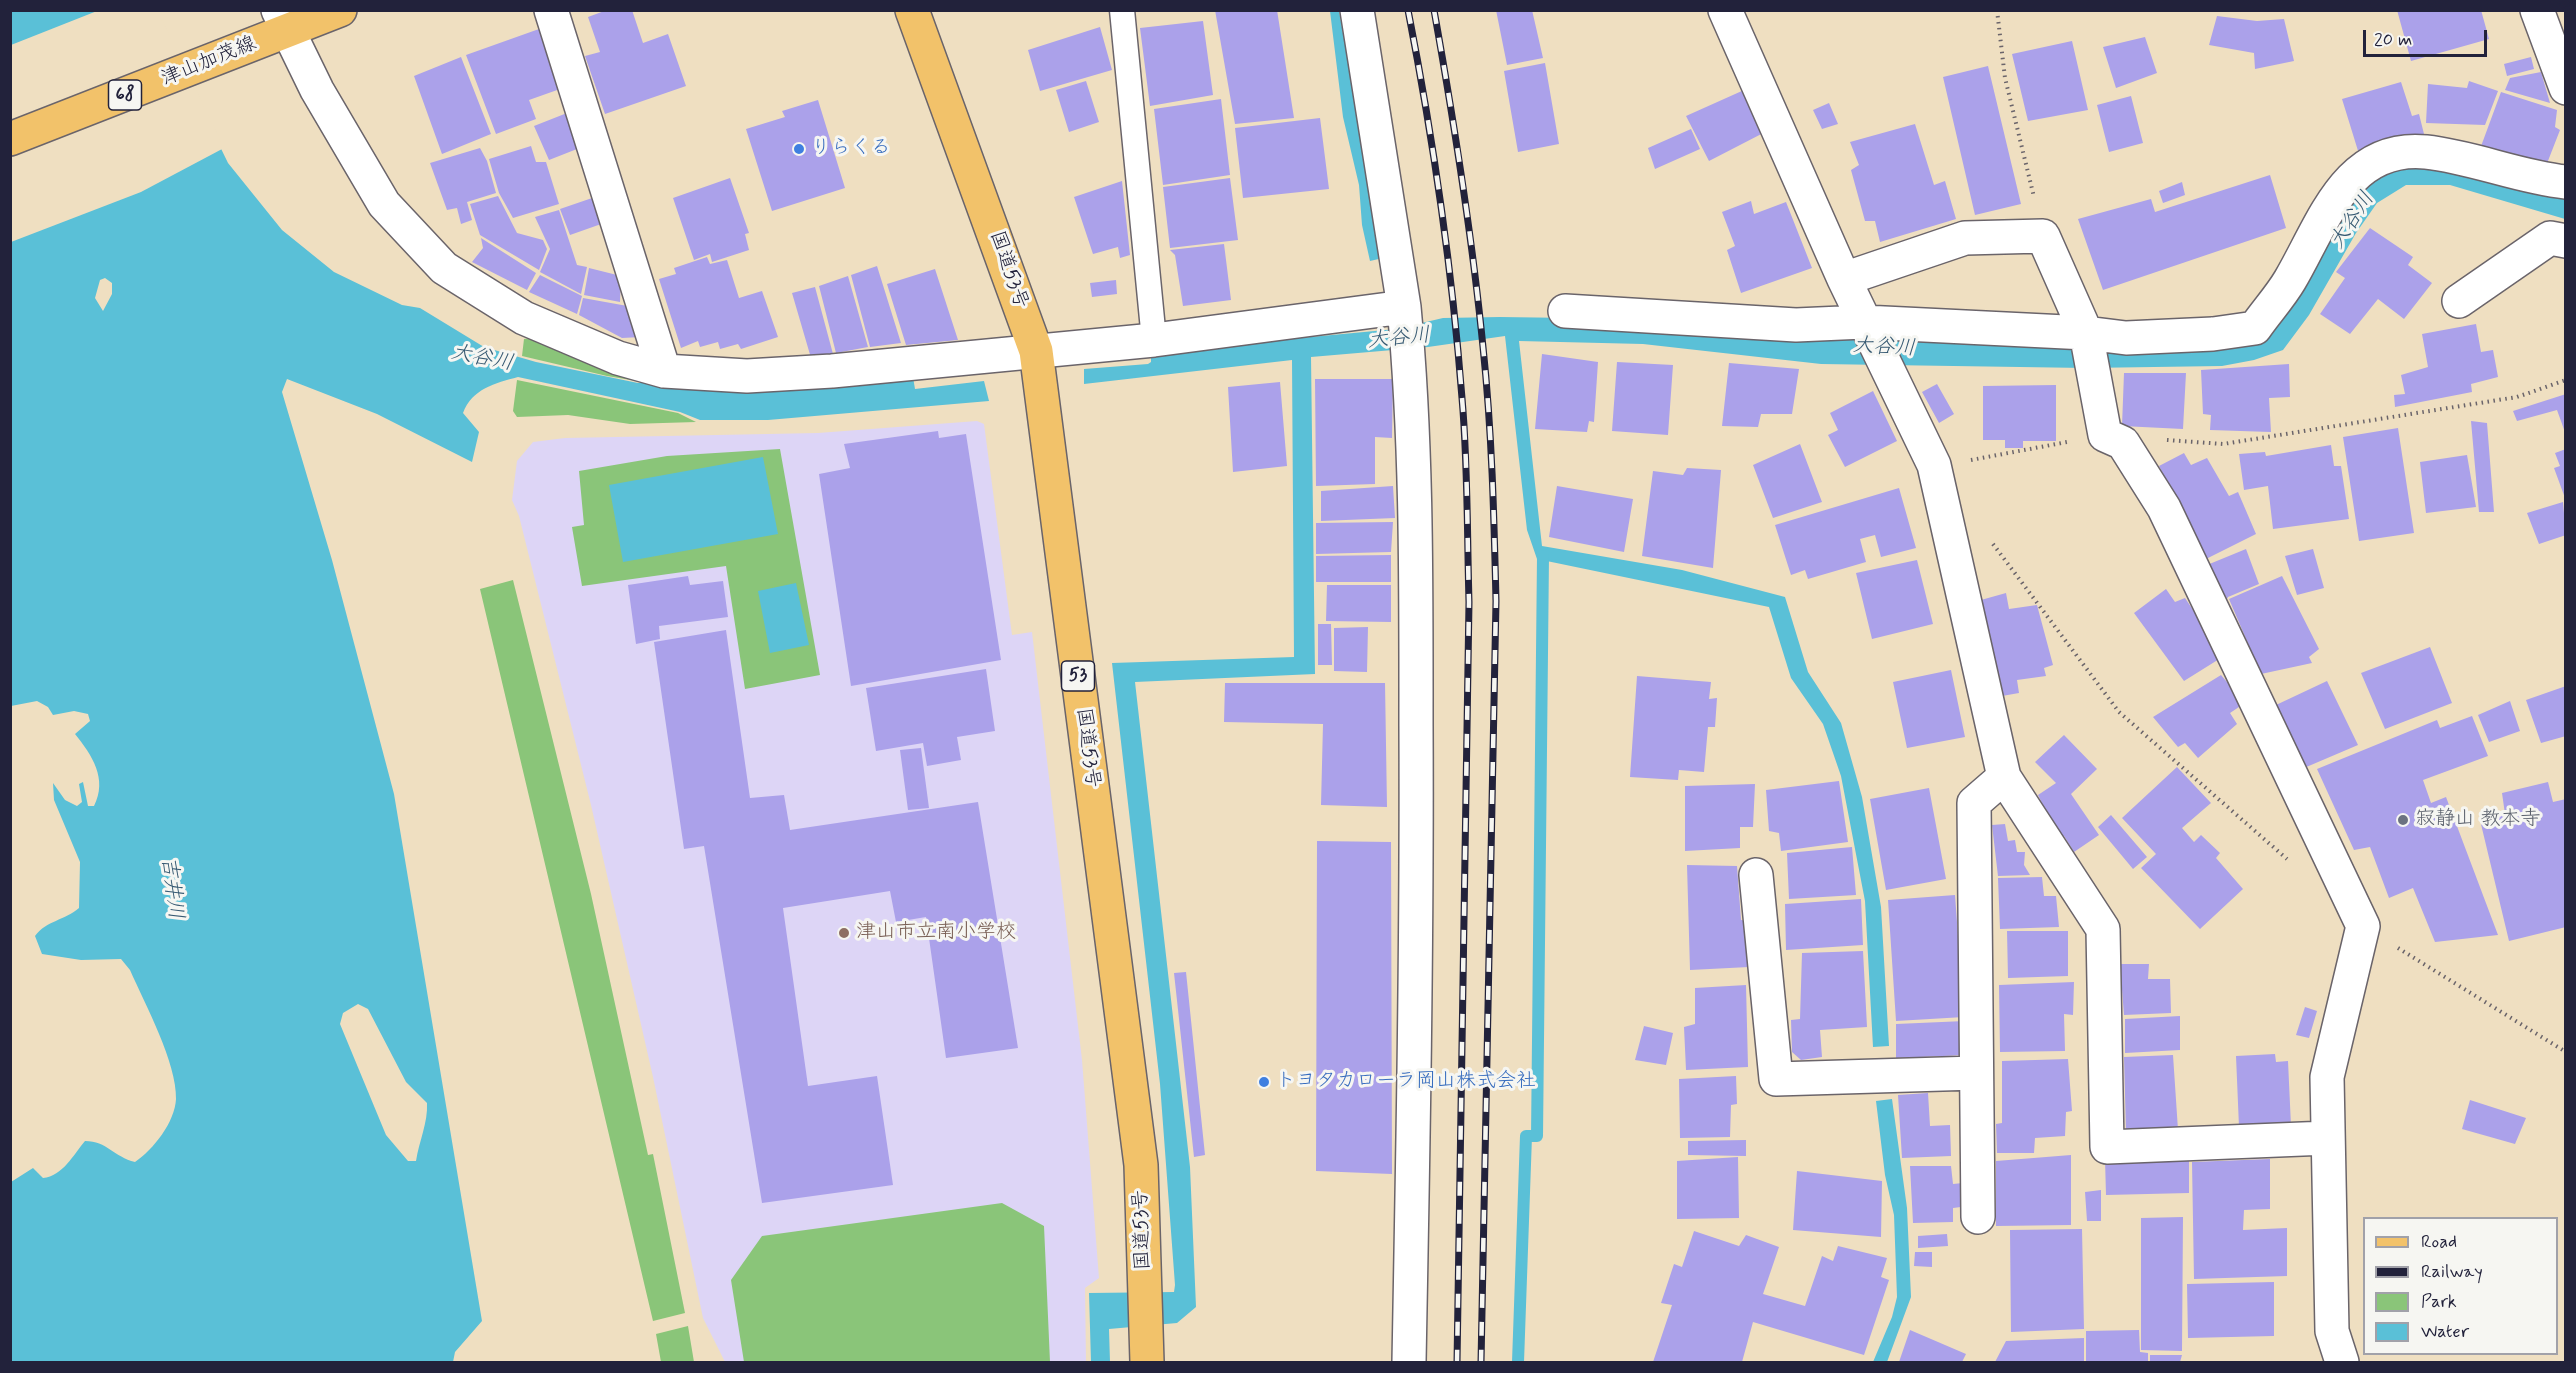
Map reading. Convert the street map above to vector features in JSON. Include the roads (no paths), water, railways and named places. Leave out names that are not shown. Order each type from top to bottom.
[{"type":"main road","name":"津山加茂線","points":[[10,139],[240,50],[283,20],[340,10]]},
{"type":"main road","name":"国道53号","points":[[912,10],[1036,351],[1142,1165],[1147,1362]]},
{"type":"street","points":[[551,10],[664,371]]},
{"type":"street","points":[[1357,10],[1405,312],[1409,355],[1416,565],[1417,888],[1409,1362]]},
{"type":"street","points":[[1725,10],[1844,279],[1934,465],[2004,777],[2103,930],[2107,1147],[2327,1138]]},
{"type":"street","points":[[2537,10],[2565,88]]},
{"type":"street","points":[[283,20],[317,90],[384,204],[444,268],[524,318],[618,358],[664,371],[747,376],[832,371],[1154,340],[1405,312]]},
{"type":"street","points":[[1565,311],[1796,325],[1864,322],[2086,337],[2126,338],[2213,334],[2255,328],[2289,282],[2337,195],[2361,169],[2392,153],[2428,152],[2540,179],[2565,182]]},
{"type":"street","points":[[1844,279],[1965,238],[2043,236],[2086,337],[2105,435],[2123,443],[2164,508],[2363,926],[2327,1077],[2332,1331],[2342,1362]]},
{"type":"street","points":[[2459,301],[2550,238],[2565,241]]},
{"type":"street","points":[[1978,1217],[1974,803],[2004,777]]},
{"type":"street","points":[[1756,875],[1776,1079],[1976,1073]]},
{"type":"lane","points":[[1122,10],[1154,340]]},
{"type":"water","points":[[11,11],[154,11],[228,163],[282,230],[334,272],[402,305],[420,308],[484,347],[536,362],[638,383],[913,377],[915,389],[984,381],[989,401],[768,420],[700,420],[680,412],[518,377],[485,388],[467,405],[463,413],[479,432],[472,462],[377,414],[287,379],[282,392],[332,560],[394,794],[482,1321],[455,1352],[453,1362],[11,1362],[11,1182],[33,1168],[43,1178],[56,1173],[67,1164],[85,1141],[105,1146],[121,1157],[135,1162],[162,1135],[172,1117],[176,1099],[175,1085],[166,1051],[130,970],[121,959],[81,960],[42,954],[35,936],[45,927],[79,908],[80,862],[54,800],[53,783],[65,800],[77,806],[82,802],[79,784],[83,782],[88,806],[94,806],[98,796],[99,777],[87,750],[75,734],[90,721],[88,714],[74,711],[53,715],[48,707],[37,701],[11,706]],"holes":[[[105,278],[112,283],[112,294],[103,311],[95,298],[100,280]],[[358,1004],[368,1009],[406,1082],[427,1103],[426,1118],[416,1161],[408,1161],[386,1135],[340,1024],[343,1013]]]},
{"type":"water","points":[[1330,11],[1339,11],[1348,61],[1358,86],[1383,258],[1370,261],[1362,225],[1359,185],[1343,117]]},
{"type":"water","name":"大谷川","points":[[2393,160],[2565,189],[2565,219],[2450,185],[2406,185],[2377,203],[2356,233],[2309,315],[2283,350],[2254,360],[2222,366],[2086,368],[1821,364],[1643,344],[1519,341],[1542,546],[1682,570],[1785,597],[1808,672],[1841,723],[1862,797],[1881,907],[1889,1046],[1873,1047],[1865,901],[1841,776],[1823,724],[1791,678],[1769,607],[1537,559],[1527,530],[1505,336],[1428,347],[1311,357],[1315,674],[1135,682],[1190,1167],[1196,1307],[1177,1323],[1109,1329],[1110,1362],[1091,1362],[1089,1293],[1174,1292],[1175,1285],[1160,1084],[1112,663],[1294,657],[1292,360],[1084,384],[1084,369],[1148,364],[1151,362],[1151,352],[1396,329],[1443,318],[1645,319],[2242,341],[2341,200]]},
{"type":"water","points":[[763,457],[778,534],[623,562],[609,485]]},
{"type":"water","points":[[796,583],[809,645],[770,653],[758,591]]},
{"type":"water","points":[[1892,1099],[1907,1208],[1911,1297],[1887,1362],[1873,1362],[1892,1317],[1897,1297],[1894,1215],[1885,1175],[1876,1101]]},
{"type":"waterway","points":[[1518,1362],[1526,1136],[1537,1136],[1543,556]]},
{"type":"railway","points":[[1408,10],[1426,106],[1447,252],[1458,349],[1466,474],[1469,602],[1457,1362]]},
{"type":"railway","points":[[1434,10],[1462,178],[1479,305],[1489,411],[1493,506],[1496,601],[1481,1362]]},
{"type":"place","name":"りらくる","points":[[799,149]]},
{"type":"place","name":"寂静山 教本寺","points":[[2403,820]]},
{"type":"place","name":"津山市立南小学校","points":[[844,933]]},
{"type":"place","name":"トヨタカローラ岡山株式会社","points":[[1264,1082]]},
{"type":"water label","name":"吉井川","points":[[171,888]]}]
